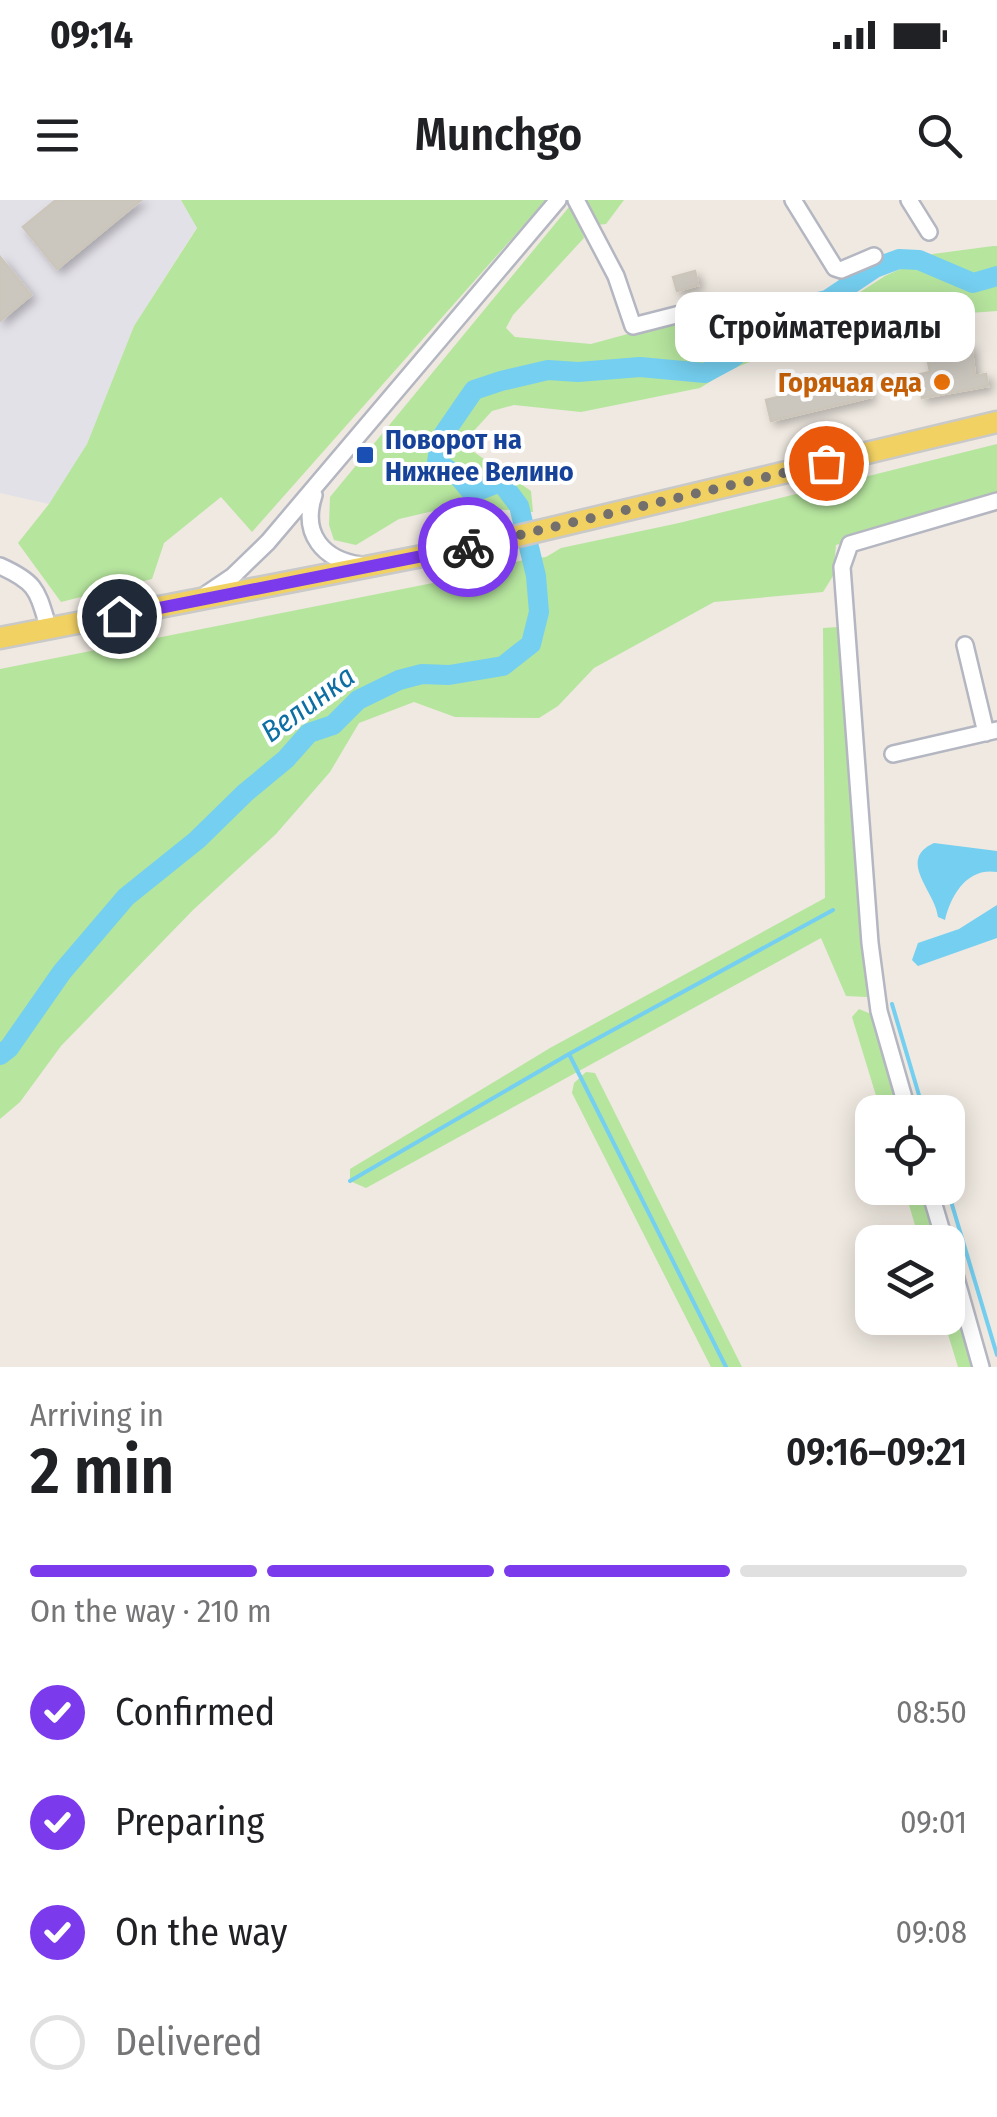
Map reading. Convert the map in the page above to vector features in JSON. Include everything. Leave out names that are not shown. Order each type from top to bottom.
[{"type":"main road","points":[[0,638],[484,544],[997,422]]},
{"type":"street","points":[[192,602],[221,586],[257,553],[558,200]]},
{"type":"street","points":[[576,200],[616,276],[633,326],[727,302]]},
{"type":"street","points":[[793,200],[835,268],[841,270],[874,256]]},
{"type":"street","points":[[909,200],[929,232]]},
{"type":"street","points":[[314,580],[322,564],[309,525],[309,512],[320,482]]},
{"type":"street","points":[[903,1095],[878,1011],[870,943],[842,568],[850,544],[997,501]]},
{"type":"street","points":[[318,544],[339,561],[375,566]]},
{"type":"street","points":[[257,553],[256,569],[264,588]]},
{"type":"street","points":[[0,566],[20,575],[36,589],[49,629]]},
{"type":"street","points":[[893,754],[991,731],[965,645]]},
{"type":"street","points":[[965,1310],[981,1367]]},
{"type":"shaded area","points":[[0,200],[181,200],[197,227],[134,326],[87,444],[49,504],[0,493]]},
{"type":"green space","points":[[181,200],[546,200],[252,532],[221,497],[164,543],[152,579],[61,602],[18,543],[49,504],[87,444],[134,326],[197,228]]},
{"type":"green space","points":[[586,200],[624,200],[606,224],[597,225]]},
{"type":"green space","points":[[569,207],[575,210],[584,238],[513,315],[506,328],[515,337],[591,344],[686,318],[766,309],[814,322],[885,276],[933,254],[993,246],[997,246],[997,311],[888,319],[810,339],[729,370],[700,388],[581,412],[514,405],[492,411],[470,435],[471,450],[531,491],[533,512],[455,506],[399,519],[356,545],[334,540],[329,525],[330,497]]},
{"type":"green space","points":[[997,444],[997,496],[836,545],[833,576],[823,592],[714,602],[594,668],[558,706],[539,718],[455,717],[414,702],[359,723],[330,772],[276,834],[193,910],[61,1046],[20,1102],[0,1119],[0,669],[453,579],[546,557],[561,548],[679,523]]},
{"type":"green space","points":[[838,627],[867,997],[846,996],[821,938],[366,1188],[350,1181],[350,1169],[550,1048],[825,898],[823,628]]},
{"type":"green space","points":[[859,1009],[871,1014],[895,1095],[876,1095],[852,1017]]},
{"type":"green space","points":[[586,1072],[595,1073],[742,1367],[711,1367],[572,1093],[574,1083]]},
{"type":"green space","points":[[909,1205],[927,1205],[933,1225],[915,1225]]},
{"type":"green space","points":[[965,1333],[975,1367],[958,1367],[948,1335]]},
{"type":"water","points":[[934,843],[997,851],[997,872],[977,874],[962,884],[945,920],[938,917],[918,867],[923,850]]},
{"type":"water","points":[[997,905],[997,938],[918,966],[912,960],[918,943],[959,929]]},
{"type":"building","points":[[56,200],[141,200],[57,269],[23,227]]},
{"type":"building","points":[[0,257],[31,295],[0,321]]},
{"type":"building","points":[[695,271],[698,285],[677,291],[673,277]]},
{"type":"building","points":[[953,344],[954,348],[971,345],[975,376],[986,374],[988,386],[922,398],[917,375],[930,372],[926,350]]},
{"type":"building","points":[[866,376],[871,397],[771,421],[766,400]]},
{"type":"waterway","name":"Велинка","points":[[0,1055],[9,1048],[62,972],[126,897],[197,840],[309,733],[333,725],[358,700],[399,680],[503,666],[531,644],[539,612],[536,576],[519,506],[501,482],[472,493],[459,477],[437,462],[441,438],[474,390],[548,370],[640,367],[705,373],[731,359],[801,306],[827,300],[875,268],[899,259],[919,260],[973,283],[997,276]]},
{"type":"waterway","points":[[350,1181],[569,1054],[833,910]]},
{"type":"waterway","points":[[892,1004],[919,1095]]},
{"type":"waterway","points":[[569,1054],[726,1367]]},
{"type":"waterway","points":[[952,1205],[997,1355]]},
{"type":"way so far","points":[[468,547],[826,463]]},
{"type":"place","name":"Горячая еда","points":[[942,382]]},
{"type":"place","name":"Поворот на Нижнее Велино","points":[[365,455]]},
{"type":"place","name":"Стройматериалы","points":[[826,463]]},
{"type":"route","points":[[119,616],[468,547]]}]
